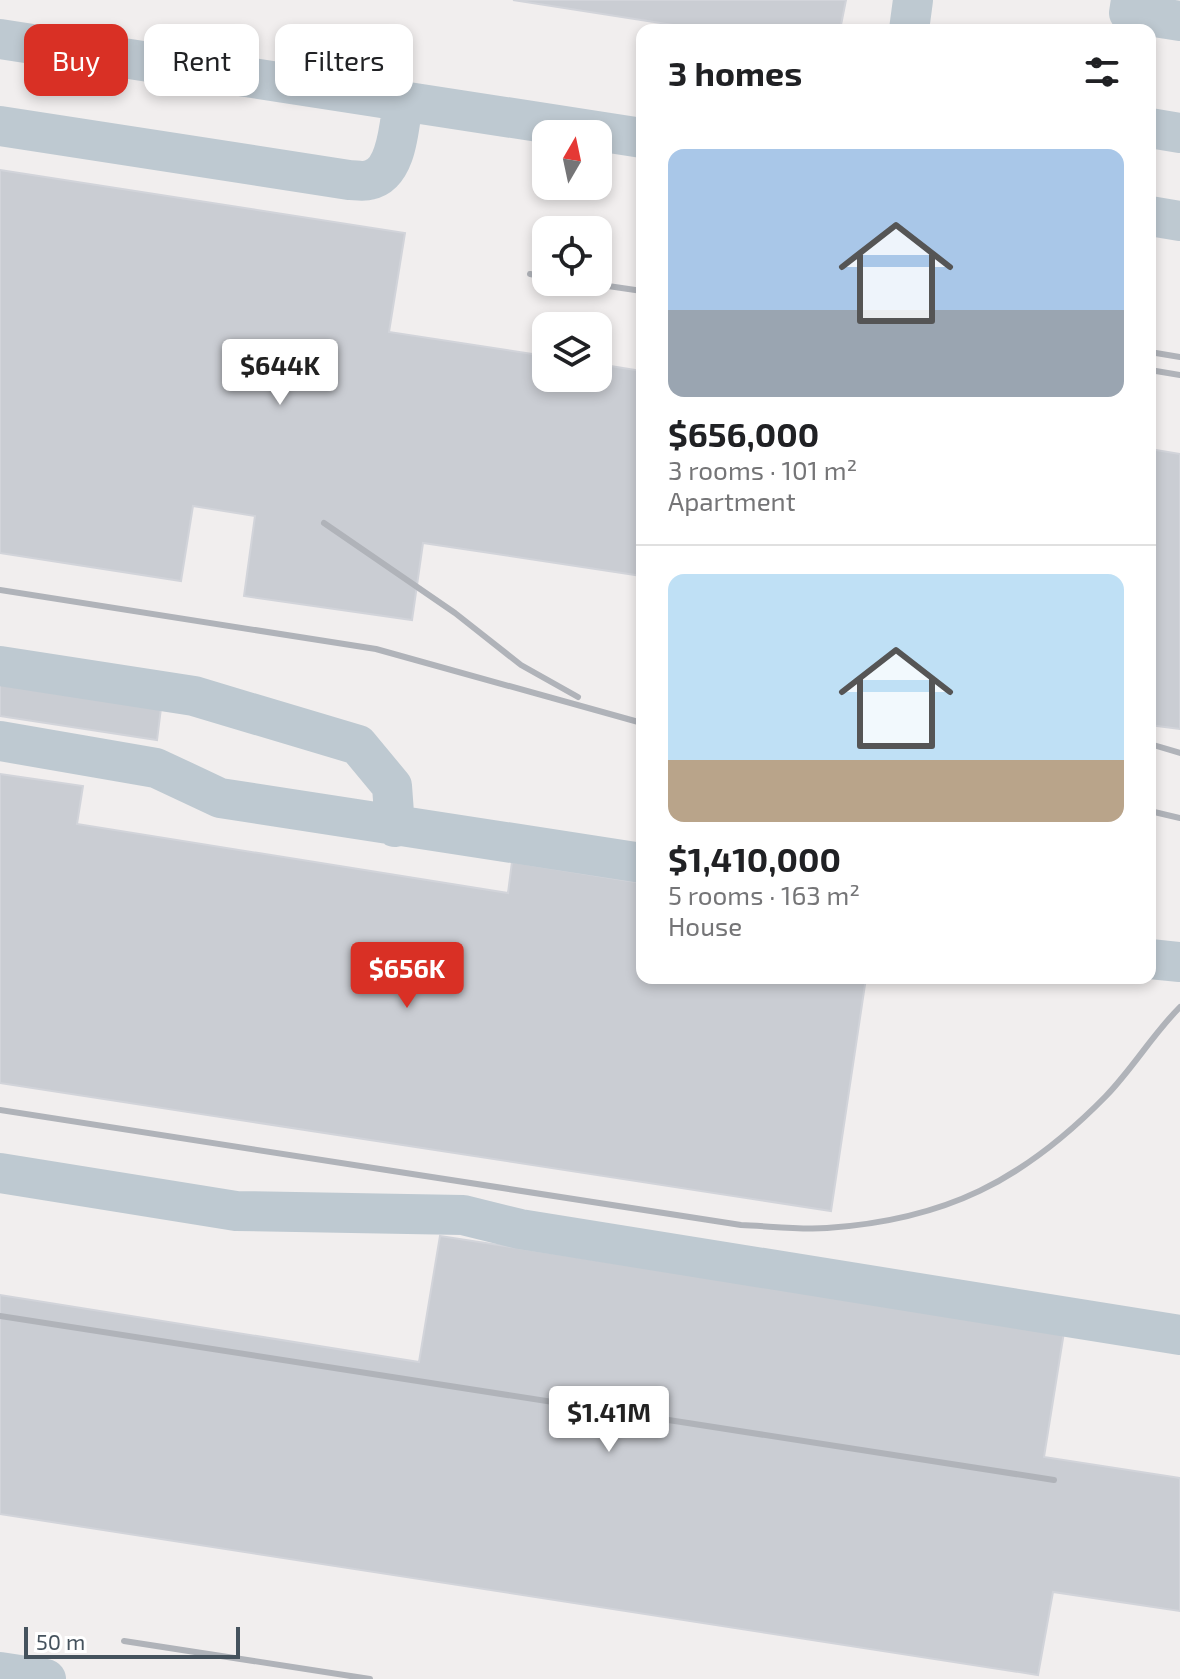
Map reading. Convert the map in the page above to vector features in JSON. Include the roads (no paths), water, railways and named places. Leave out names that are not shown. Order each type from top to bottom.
[{"type":"lane","points":[[910,24],[913,0]]},
{"type":"lane","points":[[1129,14],[1180,21]]},
{"type":"lane","points":[[0,39],[636,137]]},
{"type":"lane","points":[[0,126],[368,181],[380,175],[390,161],[403,101]]},
{"type":"lane","points":[[1156,129],[1180,133]]},
{"type":"lane","points":[[1156,217],[1180,221]]},
{"type":"lane","points":[[0,666],[194,696],[358,745],[392,786],[395,827]]},
{"type":"lane","points":[[0,741],[156,768],[220,798],[636,862]]},
{"type":"lane","points":[[1156,960],[1180,962]]},
{"type":"lane","points":[[0,1173],[236,1211],[463,1215],[520,1229],[1180,1335]]},
{"type":"lane","points":[[0,1672],[46,1679]]},
{"type":"railway","points":[[612,287],[636,290]]},
{"type":"railway","points":[[1156,353],[1180,357]]},
{"type":"railway","points":[[1156,371],[1180,375]]},
{"type":"railway","points":[[324,523],[455,613],[521,665],[578,697]]},
{"type":"railway","points":[[0,590],[376,649],[636,721]]},
{"type":"railway","points":[[1156,746],[1180,753]]},
{"type":"railway","points":[[1156,812],[1180,818]]},
{"type":"railway","points":[[0,1110],[741,1225],[827,1228],[909,1216],[980,1191],[1012,1173],[1075,1126],[1106,1096],[1180,1007]]},
{"type":"railway","points":[[0,1316],[1054,1480]]},
{"type":"railway","points":[[124,1641],[370,1679]]}]
